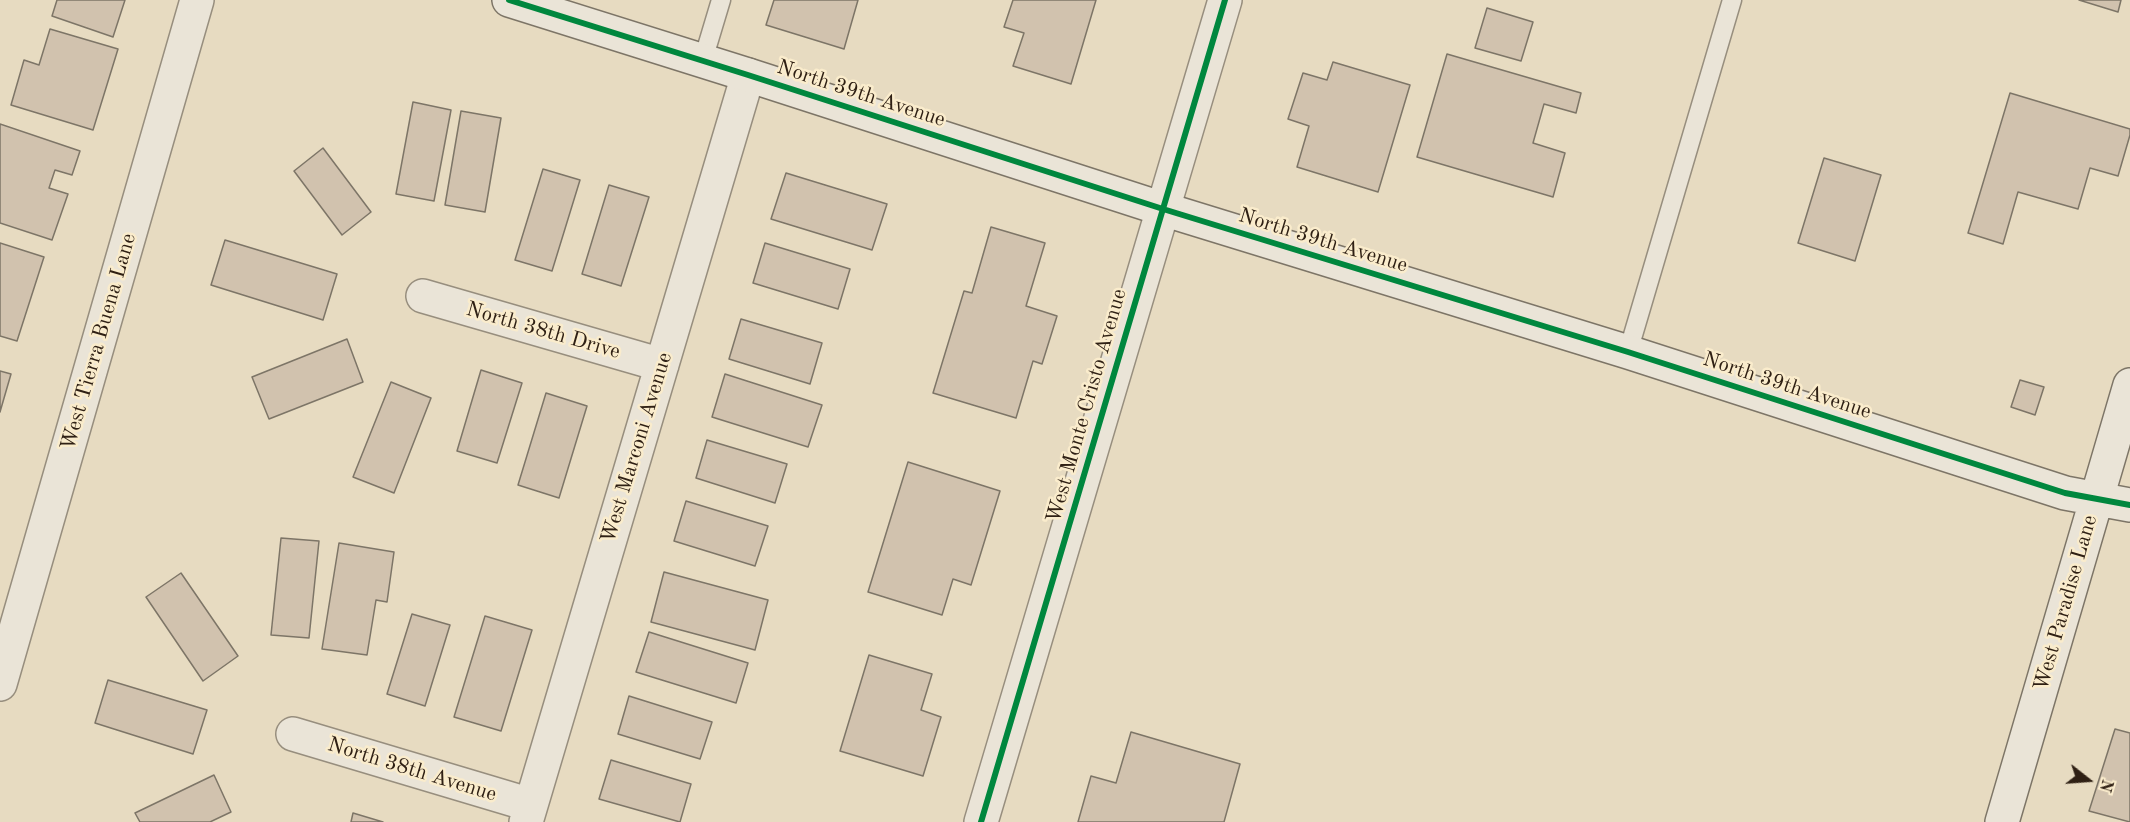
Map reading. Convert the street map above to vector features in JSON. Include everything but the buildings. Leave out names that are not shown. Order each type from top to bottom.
[{"type":"street","name":"West Tierra Buena Lane","points":[[0,684],[197,0]]},
{"type":"street","name":"North 39th Avenue","points":[[509,0],[1163,208],[1628,352],[2066,493],[2130,505]]},
{"type":"street","name":"West Monte Cristo Avenue","points":[[981,822],[1225,0]]},
{"type":"street","name":"West Marconi Avenue","points":[[529,814],[748,75]]},
{"type":"street","name":"North 38th Drive","points":[[423,297],[662,365]]},
{"type":"street","name":"West Paradise Lane","points":[[2002,822],[2130,385]]},
{"type":"street","name":"North 38th Avenue","points":[[292,734],[529,814]]},
{"type":"lane","points":[[703,60],[721,0]]},
{"type":"lane","points":[[1628,352],[1732,0]]},
{"type":"cycle path","points":[[509,0],[1163,209],[1628,352],[2065,493],[2130,505]]},
{"type":"cycle path","points":[[981,822],[1225,0]]}]
